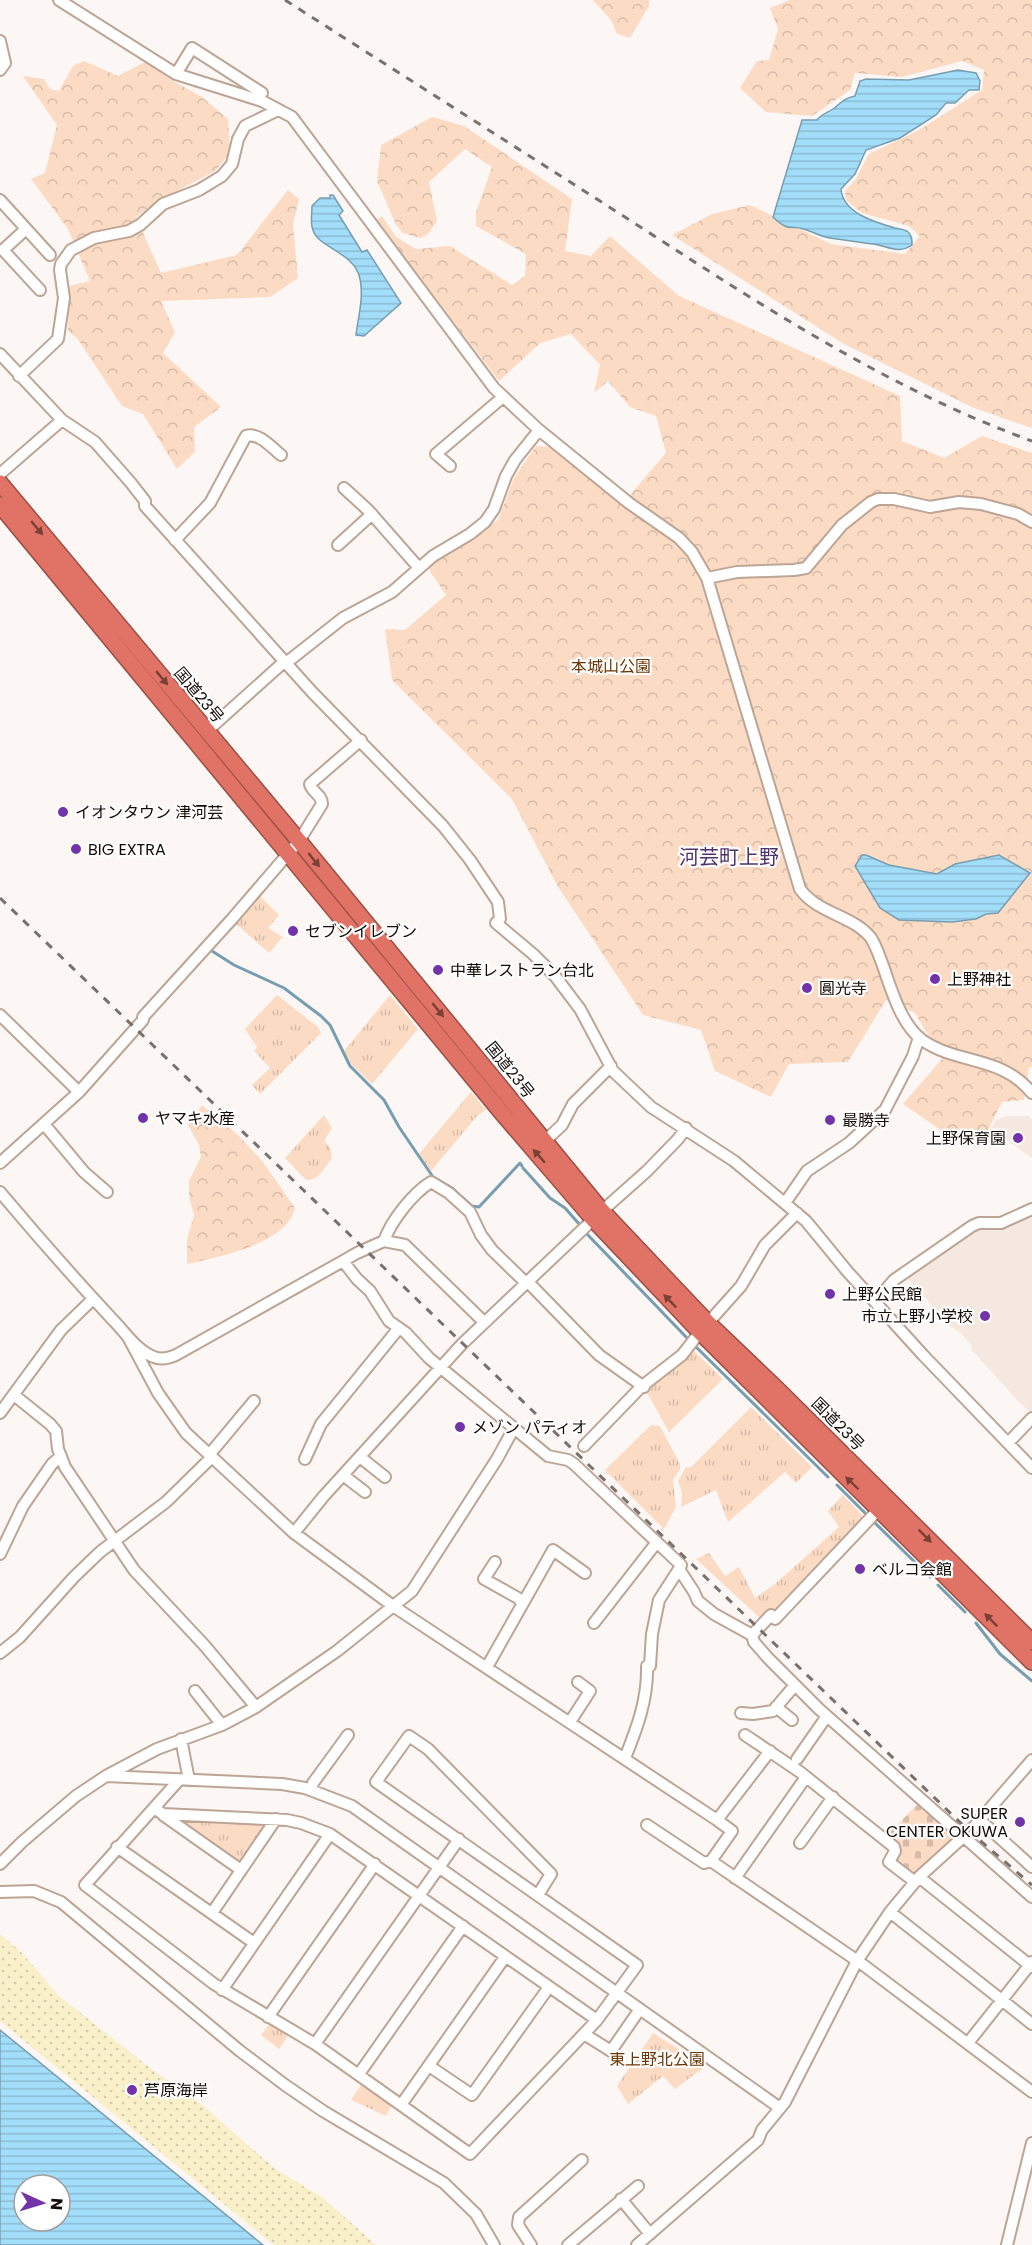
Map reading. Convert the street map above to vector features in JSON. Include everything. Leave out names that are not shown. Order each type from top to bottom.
[{"type":"highway","name":"国道23号","points":[[0,483],[299,841],[545,1142],[598,1215]]},
{"type":"highway","name":"国道23号","points":[[0,505],[495,1104],[704,1328],[879,1509],[1032,1662]]},
{"type":"highway","name":"国道23号","points":[[704,1328],[777,1389],[1032,1642]]},
{"type":"street","points":[[59,0],[176,74],[262,102],[292,117],[494,388],[539,430],[629,502],[679,538],[698,560],[707,579],[800,890],[812,903],[859,927],[872,939],[899,1008],[919,1037],[945,1052],[1003,1069],[1021,1080],[1032,1093]]},
{"type":"street","points":[[0,41],[5,63],[0,70]]},
{"type":"street","points":[[176,74],[192,48],[262,93]]},
{"type":"street","points":[[19,376],[58,339],[64,298],[60,270],[61,264],[71,250],[94,238],[129,231],[140,225],[163,204],[199,190],[222,176],[232,164],[238,140],[245,126],[278,110]]},
{"type":"street","points":[[0,200],[50,255]]},
{"type":"street","points":[[26,229],[3,250],[40,290]]},
{"type":"street","points":[[0,354],[62,420],[95,442],[131,483],[145,501],[145,506],[175,540],[286,662],[443,826],[471,860],[499,905],[500,919],[496,923],[555,976],[580,1009],[613,1071],[651,1107],[734,1161],[797,1213],[970,1406],[1032,1468]]},
{"type":"street","points":[[450,466],[436,454],[503,397]]},
{"type":"street","points":[[0,474],[62,420]]},
{"type":"street","points":[[206,732],[286,662],[343,618],[387,595],[435,555],[470,534],[488,519],[514,460],[539,430]]},
{"type":"street","points":[[175,540],[210,503],[246,435],[257,436],[282,455]]},
{"type":"street","points":[[344,488],[372,513],[419,568]]},
{"type":"street","points":[[707,579],[737,572],[806,568],[842,525],[878,499],[894,499],[930,507],[959,502],[981,504],[1018,514],[1032,522]]},
{"type":"street","points":[[338,545],[372,513]]},
{"type":"street","points":[[0,1163],[79,1092],[108,1061],[143,1017],[288,854],[322,804],[322,799],[310,784],[361,740]]},
{"type":"street","points":[[0,1015],[79,1092]]},
{"type":"street","points":[[785,1203],[807,1171],[849,1143],[885,1110],[913,1056],[919,1037]]},
{"type":"street","points":[[545,1142],[562,1125],[573,1104],[611,1066]]},
{"type":"street","points":[[44,1124],[84,1172],[107,1192]]},
{"type":"street","points":[[294,1533],[360,1457],[484,1322],[659,1159],[686,1128]]},
{"type":"street","points":[[0,1192],[49,1251],[128,1337],[154,1358],[169,1358],[357,1253],[384,1241],[406,1206],[418,1191],[431,1182],[449,1193],[470,1212],[481,1235],[492,1250],[598,1355],[644,1387]]},
{"type":"street","points":[[875,1302],[894,1280],[972,1226],[979,1223],[1001,1223],[1032,1209]]},
{"type":"street","points":[[584,1446],[644,1387],[682,1355],[741,1286],[765,1245],[797,1213]]},
{"type":"street","points":[[384,1241],[405,1245],[484,1322]]},
{"type":"street","points":[[344,1261],[357,1279],[370,1291],[389,1321],[440,1369],[548,1456],[568,1460],[574,1464],[681,1564],[659,1600],[652,1634],[650,1666],[647,1666],[646,1694],[625,1758]]},
{"type":"street","points":[[0,1413],[61,1330],[93,1299]]},
{"type":"street","points":[[306,1460],[321,1424],[399,1328]]},
{"type":"street","points":[[128,1337],[142,1366],[175,1419],[211,1456],[294,1533],[393,1606],[732,1831],[711,1861],[704,1863],[647,1825]]},
{"type":"street","points":[[15,1395],[56,1431],[65,1467],[146,1584],[187,1626],[256,1707]]},
{"type":"street","points":[[0,1653],[20,1637],[74,1577],[116,1540],[166,1502],[211,1456],[254,1401]]},
{"type":"street","points":[[1008,1443],[1032,1418]]},
{"type":"street","points":[[0,1864],[76,1796],[106,1776],[132,1761],[181,1739],[222,1725],[256,1707],[337,1651],[412,1591],[497,1459],[514,1428]]},
{"type":"street","points":[[0,1554],[23,1506],[52,1464],[61,1456]]},
{"type":"street","points":[[360,1457],[385,1477]]},
{"type":"street","points":[[344,1475],[365,1492]]},
{"type":"street","points":[[752,1635],[771,1615],[775,1619],[879,1509]]},
{"type":"street","points":[[594,1623],[657,1542]]},
{"type":"street","points":[[487,1667],[553,1550],[585,1573]]},
{"type":"street","points":[[495,1562],[484,1579],[518,1598],[522,1603]]},
{"type":"street","points":[[679,1569],[698,1601],[714,1614],[752,1635],[754,1642],[768,1658],[827,1716],[1032,1897]]},
{"type":"street","points":[[570,1722],[590,1691],[578,1682]]},
{"type":"street","points":[[741,1713],[759,1714],[773,1711],[795,1685]]},
{"type":"street","points":[[195,1691],[222,1725]]},
{"type":"street","points":[[777,1707],[792,1720]]},
{"type":"street","points":[[797,1759],[827,1716]]},
{"type":"street","points":[[311,1791],[313,1783],[348,1735]]},
{"type":"street","points":[[745,1735],[806,1776],[894,1847],[889,1862],[1031,1964],[968,2043]]},
{"type":"street","points":[[181,1739],[184,1780],[158,1811],[117,1847],[85,1885],[222,1989],[315,2044],[470,2154],[597,2020],[637,1965],[376,1782],[409,1736],[428,1749],[551,1874],[538,1895]]},
{"type":"street","points":[[717,1820],[770,1751]]},
{"type":"street","points":[[637,2245],[758,2140],[762,2130],[780,2108],[857,1961],[890,1912],[917,1880],[980,1820],[1032,1760]]},
{"type":"street","points":[[106,1776],[282,1784],[311,1791],[352,1806],[780,2108]]},
{"type":"street","points":[[735,1878],[806,1776]]},
{"type":"street","points":[[800,1843],[832,1797]]},
{"type":"street","points":[[158,1811],[276,1819],[301,1823],[330,1834],[597,2020]]},
{"type":"street","points":[[158,1811],[241,1870]]},
{"type":"street","points":[[212,1913],[276,1819]]},
{"type":"street","points":[[980,1820],[1032,1868]]},
{"type":"street","points":[[222,1989],[330,1834]]},
{"type":"street","points":[[315,2044],[459,1839]]},
{"type":"street","points":[[117,1847],[254,1943]]},
{"type":"street","points":[[711,1861],[857,1961],[1032,2092]]},
{"type":"street","points":[[268,2017],[375,1864]]},
{"type":"street","points":[[0,1892],[34,1891],[61,1902],[285,2085],[323,2111],[444,2183],[476,2214],[494,2245]]},
{"type":"street","points":[[890,1912],[1032,2024]]},
{"type":"street","points":[[359,2074],[463,1926]]},
{"type":"street","points":[[401,2105],[505,1957]]},
{"type":"street","points":[[429,2066],[472,2095],[549,1986]]},
{"type":"street","points":[[584,2034],[611,2051],[640,2009]]},
{"type":"street","points":[[1007,2245],[1032,2143]]},
{"type":"street","points":[[531,2245],[518,2225],[519,2217],[582,2160]]},
{"type":"street","points":[[568,2245],[638,2186]]},
{"type":"street","points":[[1020,2193],[1032,2197]]},
{"type":"street","points":[[621,2199],[650,2234]]},
{"type":"shaded area","name":"上野保育園","points":[[1006,1116],[1029,1116],[1032,1120],[1032,1158],[991,1129],[996,1120]]},
{"type":"shaded area","name":"市立上野小学校","points":[[1032,1212],[1032,1414],[971,1349],[972,1346],[961,1333],[939,1319],[939,1313],[905,1276],[973,1228]]},
{"type":"green space","points":[[593,0],[649,0],[649,6],[630,38],[617,34],[611,20]]},
{"type":"green space","points":[[789,0],[1032,0],[1032,428],[974,408],[844,344],[672,235],[712,214],[750,205],[831,244],[905,254],[920,236],[909,226],[862,213],[846,200],[845,191],[855,180],[869,154],[919,130],[982,90],[984,70],[962,61],[902,77],[855,73],[850,90],[812,116],[766,112],[740,88],[757,61],[769,60],[778,29],[770,8]]},
{"type":"green space","points":[[84,61],[118,76],[145,62],[202,97],[228,119],[230,153],[215,171],[160,200],[136,217],[161,273],[237,255],[288,190],[299,199],[293,224],[298,278],[270,297],[161,301],[175,332],[163,353],[221,407],[194,427],[195,452],[177,469],[143,414],[122,406],[77,338],[68,331],[69,286],[90,281],[68,229],[31,179],[45,173],[57,125],[23,76],[44,79],[50,89],[59,91],[73,66]]},
{"type":"green space","name":"本城山公園","points":[[432,117],[464,126],[572,199],[565,251],[591,256],[610,236],[679,296],[900,396],[902,441],[944,458],[982,436],[1032,453],[1032,1067],[1029,1068],[1024,1100],[1002,1102],[979,1148],[961,1144],[903,1104],[942,1059],[915,1013],[886,1000],[848,1062],[789,1064],[771,1097],[715,1071],[701,1030],[643,1015],[557,885],[512,799],[392,680],[385,629],[405,630],[446,595],[428,568],[498,520],[514,478],[536,446],[549,447],[624,502],[666,453],[656,416],[630,407],[608,381],[594,393],[600,365],[571,334],[540,343],[499,381],[376,220],[382,216],[396,237],[416,249],[450,246],[512,285],[525,276],[526,254],[476,226],[476,212],[492,167],[465,149],[429,182],[437,221],[428,234],[420,238],[403,233],[396,225],[377,181],[381,145]]},
{"type":"green space","points":[[260,896],[279,915],[268,928],[283,937],[269,953],[235,923]]},
{"type":"green space","points":[[277,995],[318,1027],[321,1033],[260,1094],[252,1085],[270,1068],[254,1051],[257,1047],[245,1029]]},
{"type":"green space","points":[[390,995],[418,1029],[372,1084],[352,1065],[344,1051]]},
{"type":"green space","points":[[471,1092],[486,1110],[477,1116],[431,1171],[419,1154]]},
{"type":"green space","points":[[202,1105],[238,1135],[263,1162],[295,1208],[289,1220],[279,1231],[265,1240],[233,1253],[187,1264],[187,1240],[194,1215],[189,1197],[189,1181],[201,1157],[199,1145],[188,1125]]},
{"type":"green space","points":[[324,1115],[332,1128],[324,1141],[330,1147],[332,1158],[318,1176],[306,1180],[285,1158]]},
{"type":"green space","points":[[690,1347],[723,1379],[669,1432],[645,1389]]},
{"type":"green space","points":[[751,1407],[812,1467],[796,1483],[785,1472],[728,1522],[716,1490],[681,1507],[682,1493],[678,1481],[686,1467],[690,1468]]},
{"type":"green space","points":[[651,1425],[660,1426],[680,1464],[680,1469],[673,1480],[676,1507],[664,1529],[605,1470]]},
{"type":"green space","points":[[843,1495],[862,1515],[862,1518],[772,1614],[760,1618],[696,1559],[709,1553],[725,1576],[739,1567],[755,1598],[775,1584],[839,1527],[828,1511]]},
{"type":"green space","points":[[919,1803],[954,1835],[954,1838],[913,1876],[893,1862],[887,1835]]},
{"type":"green space","points":[[187,1818],[264,1822],[266,1828],[243,1861],[236,1862],[185,1826]]},
{"type":"green space","points":[[270,2023],[289,2034],[279,2049],[261,2035]]},
{"type":"green space","name":"東上野北公園","points":[[653,2033],[706,2066],[675,2089],[663,2076],[628,2104],[617,2086]]},
{"type":"green space","points":[[363,2082],[393,2103],[386,2116],[351,2100]]},
{"type":"sand","name":"芦原海岸","points":[[0,1934],[22,1953],[59,1996],[150,2068],[201,2104],[274,2168],[323,2198],[376,2245],[274,2245],[0,2021]]},
{"type":"water","points":[[958,70],[976,73],[980,81],[979,90],[969,90],[955,103],[946,103],[936,115],[900,138],[866,150],[855,174],[841,189],[847,204],[853,210],[887,226],[907,231],[911,236],[912,245],[897,249],[827,237],[801,228],[787,227],[773,217],[802,120],[817,120],[845,99],[855,96],[860,81],[866,79],[909,80]]},
{"type":"water","points":[[330,195],[333,195],[343,211],[339,215],[362,252],[367,250],[401,303],[364,336],[356,335],[361,293],[357,270],[344,256],[316,236],[312,227],[312,206],[320,198],[330,198]]},
{"type":"water","points":[[862,855],[889,865],[937,874],[955,864],[999,855],[1030,873],[998,913],[952,922],[899,920],[880,908],[855,866]]},
{"type":"water","points":[[0,2030],[263,2245],[0,2245]]},
{"type":"waterway","points":[[212,951],[234,965],[284,988],[321,1016],[330,1025],[350,1066],[384,1100],[399,1127],[433,1177],[452,1188],[472,1206],[479,1207],[520,1163],[522,1166]]},
{"type":"waterway","points":[[523,1168],[550,1198],[565,1208],[580,1225]]},
{"type":"waterway","points":[[586,1233],[689,1340]]},
{"type":"waterway","points":[[694,1345],[828,1477]]},
{"type":"waterway","points":[[837,1485],[865,1513]]},
{"type":"waterway","points":[[873,1521],[930,1577]]},
{"type":"waterway","points":[[938,1585],[965,1612]]},
{"type":"waterway","points":[[976,1623],[1000,1654],[1032,1681]]},
{"type":"railway","points":[[285,0],[725,282],[824,342],[926,396],[1032,441]]},
{"type":"railway","points":[[0,898],[969,1831],[1032,1885]]},
{"type":"place","name":"イオンタウン 津河芸","points":[[63,812]]},
{"type":"place","name":"BIG EXTRA","points":[[76,849]]},
{"type":"place","name":"セブンイレブン","points":[[293,931]]},
{"type":"place","name":"中華レストラン台北","points":[[438,970]]},
{"type":"place","name":"上野神社","points":[[935,979]]},
{"type":"place","name":"圓光寺","points":[[807,988]]},
{"type":"place","name":"ヤマキ水産","points":[[143,1118]]},
{"type":"place","name":"最勝寺","points":[[830,1120]]},
{"type":"place","name":"上野保育園","points":[[1018,1138]]},
{"type":"place","name":"上野公民館","points":[[830,1294]]},
{"type":"place","name":"市立上野小学校","points":[[985,1316]]},
{"type":"place","name":"メゾン パティオ","points":[[460,1427]]},
{"type":"place","name":"ベルコ会館","points":[[860,1569]]},
{"type":"place","name":"SUPER CENTER OKUWA","points":[[1020,1822]]},
{"type":"place","name":"芦原海岸","points":[[132,2090]]},
{"type":"district","name":"河芸町上野","points":[[729,857]]}]
